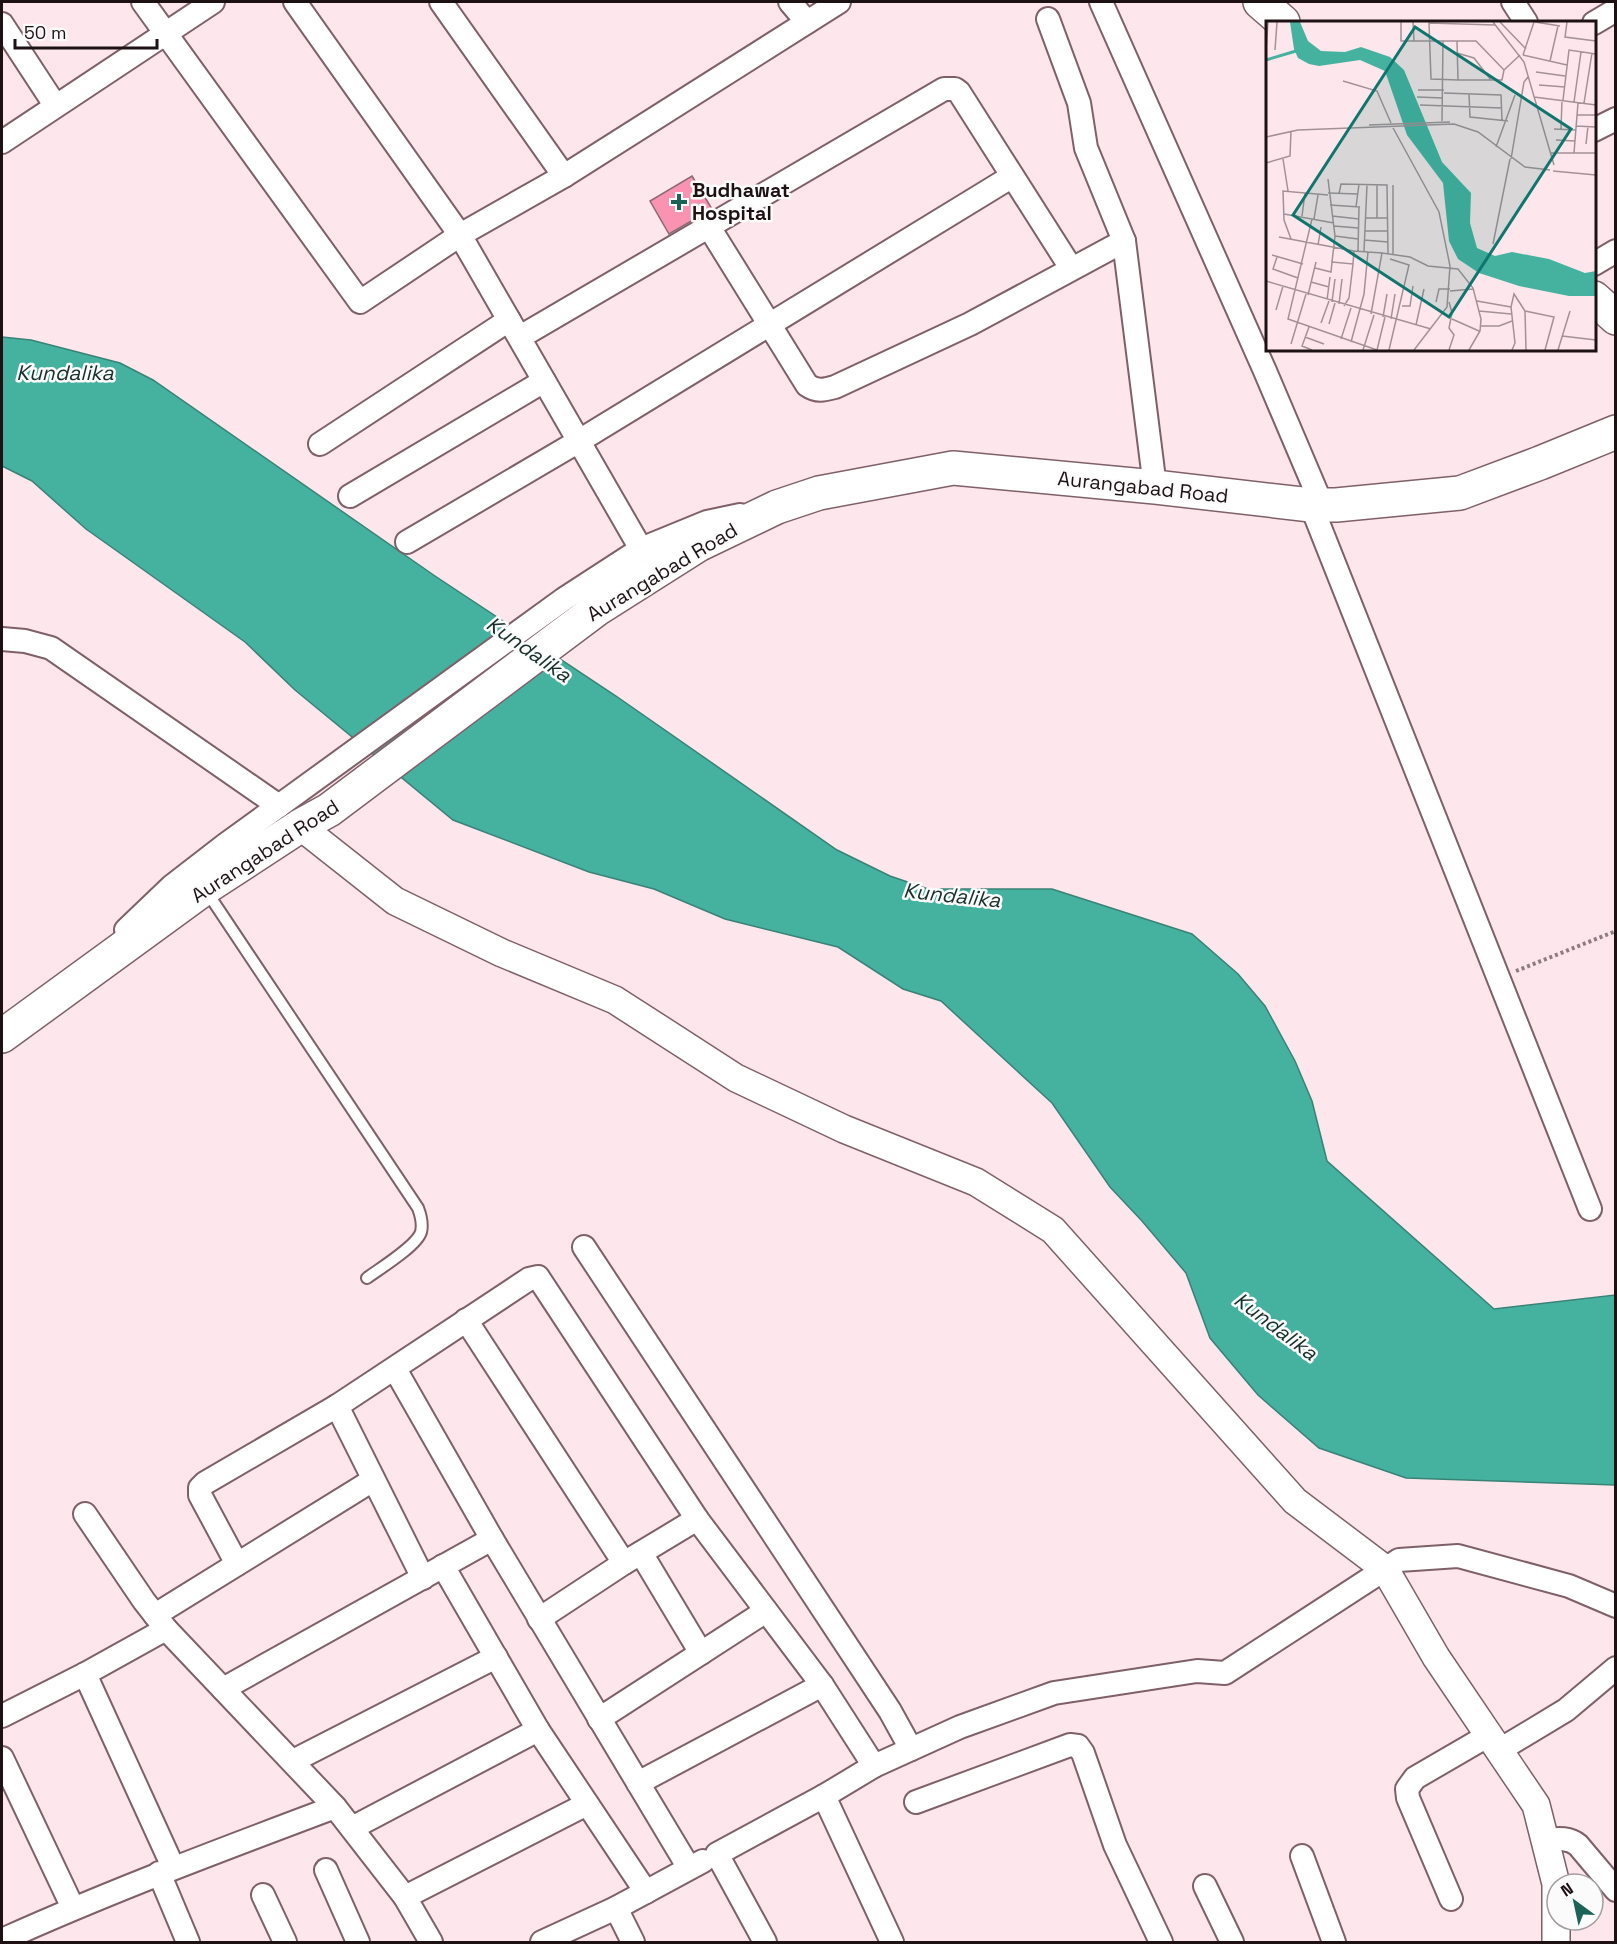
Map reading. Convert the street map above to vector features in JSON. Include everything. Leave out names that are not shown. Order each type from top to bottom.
[{"type":"main road","points":[[1260,2],[1282,21]]},
{"type":"main road","name":"Aurangabad Road","points":[[2,1036],[205,888],[290,816],[329,810],[597,609],[698,545],[777,507],[819,494],[953,468],[1317,505],[1460,493],[1540,463],[1615,431]]},
{"type":"street","points":[[143,2],[360,302],[460,235],[564,176],[839,2]]},
{"type":"street","points":[[2,142],[213,2]]},
{"type":"street","points":[[295,2],[460,235],[641,549]]},
{"type":"street","points":[[441,2],[564,176]]},
{"type":"street","points":[[790,2],[807,21]]},
{"type":"street","points":[[1101,2],[1265,371],[1590,1209]]},
{"type":"street","points":[[1513,2],[1525,21]]},
{"type":"street","points":[[1596,22],[1616,10]]},
{"type":"street","points":[[1048,20],[1078,103],[1086,148],[1124,241],[1155,487]]},
{"type":"street","points":[[2,24],[56,105]]},
{"type":"street","points":[[320,444],[514,329],[709,227],[944,88],[955,89],[959,92],[1071,268]]},
{"type":"street","points":[[1596,129],[1616,118]]},
{"type":"street","points":[[407,542],[579,441],[1011,177]]},
{"type":"street","points":[[709,227],[807,385],[813,389],[822,390],[835,387],[963,328],[1124,241]]},
{"type":"street","points":[[1596,263],[1616,251]]},
{"type":"street","points":[[350,496],[544,381]]},
{"type":"street","points":[[55,998],[172,886],[290,816],[380,733],[564,599],[641,549],[707,522],[777,507]]},
{"type":"street","points":[[2,639],[25,641],[51,648],[290,816],[395,901],[502,953],[615,1000],[736,1078],[844,1129],[976,1182],[1053,1230],[1295,1501],[1385,1569],[1436,1657],[1536,1806],[1556,1884],[1556,1942]]},
{"type":"street","points":[[584,1247],[884,1701],[911,1749]]},
{"type":"street","points":[[237,1564],[200,1495],[200,1488],[205,1483],[337,1406],[529,1279],[538,1277],[697,1519],[822,1685],[874,1766]]},
{"type":"street","points":[[466,1320],[701,1653]]},
{"type":"street","points":[[395,1369],[539,1619],[689,1868]]},
{"type":"street","points":[[337,1406],[423,1578]]},
{"type":"street","points":[[2,1716],[85,1674],[160,1622],[237,1564],[373,1480]]},
{"type":"street","points":[[85,1514],[160,1622],[293,1761],[352,1828],[405,1897],[431,1942]]},
{"type":"street","points":[[539,1619],[632,1558],[697,1519]]},
{"type":"street","points":[[223,1689],[492,1539]]},
{"type":"street","points":[[542,1942],[616,1908],[824,1796],[874,1766],[960,1727],[1054,1693],[1197,1671],[1225,1673],[1399,1560],[1458,1556],[1569,1586],[1616,1606]]},
{"type":"street","points":[[443,1566],[538,1730],[646,1892]]},
{"type":"street","points":[[599,1719],[766,1611]]},
{"type":"street","points":[[293,1761],[496,1657]]},
{"type":"street","points":[[1451,1899],[1408,1798],[1407,1789],[1415,1778],[1566,1710],[1616,1668]]},
{"type":"street","points":[[85,1674],[166,1870],[188,1942]]},
{"type":"street","points":[[638,1783],[822,1685]]},
{"type":"street","points":[[352,1828],[538,1730]]},
{"type":"street","points":[[916,1802],[1070,1745],[1078,1746],[1083,1753],[1115,1845],[1161,1942]]},
{"type":"street","points":[[2,1758],[74,1908]]},
{"type":"street","points":[[824,1796],[892,1942]]},
{"type":"street","points":[[405,1897],[587,1804]]},
{"type":"street","points":[[2,1940],[166,1870],[335,1807]]},
{"type":"street","points":[[1545,1840],[1572,1840],[1616,1890]]},
{"type":"street","points":[[717,1854],[765,1942]]},
{"type":"street","points":[[1302,1856],[1334,1942]]},
{"type":"street","points":[[327,1870],[358,1942]]},
{"type":"street","points":[[1205,1886],[1232,1942]]},
{"type":"street","points":[[263,1895],[285,1942]]},
{"type":"street","points":[[616,1908],[633,1942]]},
{"type":"lane","points":[[205,888],[418,1208],[422,1220],[421,1234],[367,1278]]},
{"type":"path","points":[[1499,978],[1616,931]]},
{"type":"water","name":"Kundalika","points":[[2,337],[31,340],[120,363],[153,380],[435,576],[616,696],[837,850],[890,876],[928,889],[1052,889],[1192,934],[1238,974],[1265,1006],[1295,1061],[1312,1101],[1327,1161],[1494,1309],[1615,1295],[1615,1485],[1406,1478],[1319,1448],[1258,1395],[1210,1338],[1186,1273],[1110,1187],[1052,1103],[941,1001],[903,989],[838,947],[725,919],[654,889],[589,872],[453,820],[295,690],[245,642],[86,529],[32,481],[2,466]]},
{"type":"building","points":[[692,176],[712,209],[669,234],[650,201]]},
{"type":"place","name":"Budhawat Hospital","points":[[679,202]]}]
